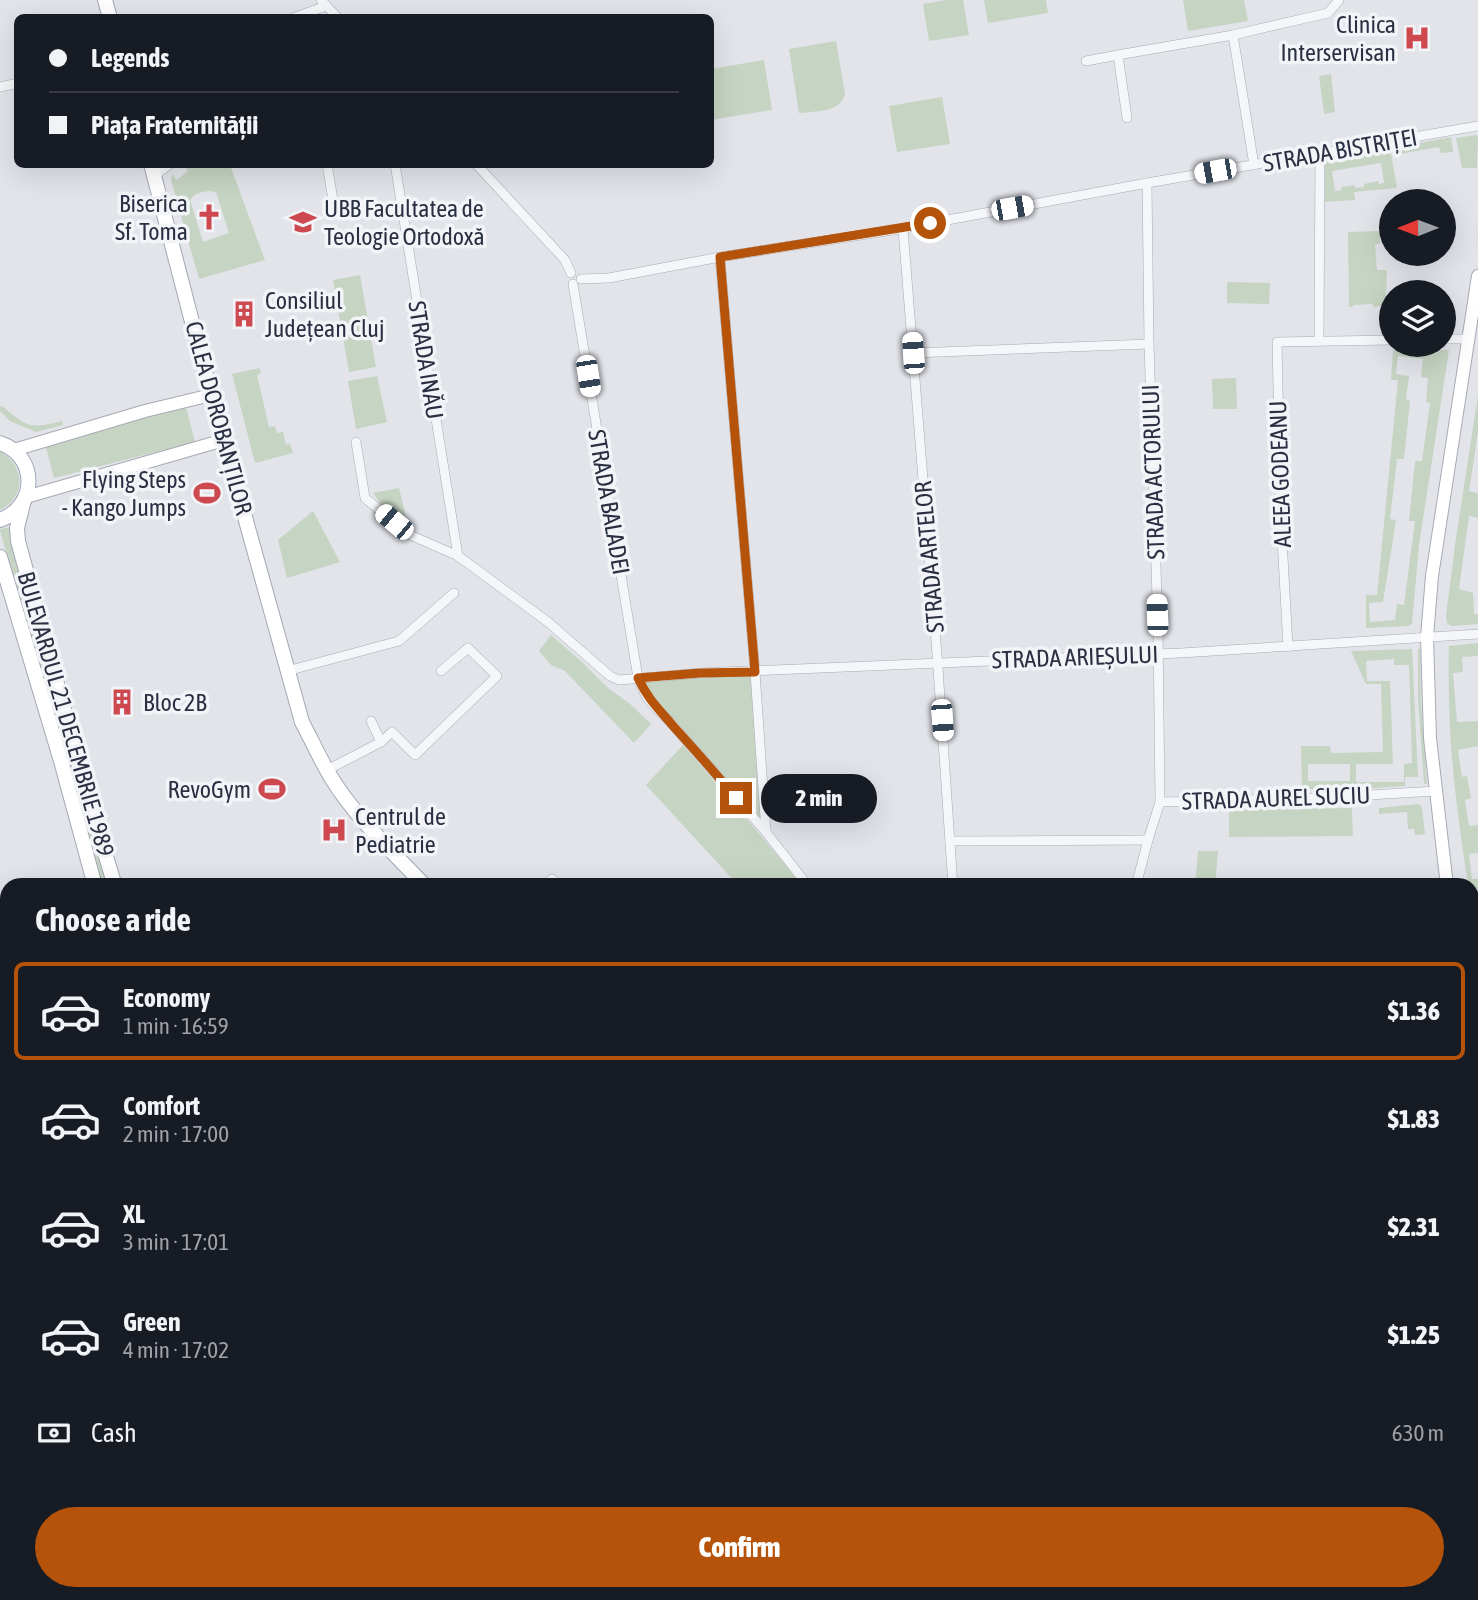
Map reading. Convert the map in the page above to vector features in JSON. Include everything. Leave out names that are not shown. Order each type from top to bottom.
[{"type":"main road","name":"CALEA DOROBANȚILOR","points":[[152,170],[302,722],[334,783],[359,815],[418,878]]},
{"type":"main road","points":[[1446,878],[1429,720],[1427,637],[1432,576],[1478,276]]},
{"type":"main road","points":[[0,443],[14,450],[145,411],[211,395]]},
{"type":"main road","points":[[0,520],[12,514],[25,499],[224,440]]},
{"type":"main road","name":"BULEVARDUL 21 DECEMBRIE 1989","points":[[14,450],[28,474],[28,488],[17,528],[18,541],[113,878]]},
{"type":"main road","name":"BULEVARDUL 21 DECEMBRIE 1989","points":[[0,557],[93,878]]},
{"type":"street","points":[[1086,61],[1291,22],[1328,13],[1339,0]]},
{"type":"street","points":[[301,14],[323,3]]},
{"type":"street","points":[[1233,35],[1254,165]]},
{"type":"street","points":[[1118,55],[1127,118]]},
{"type":"street","name":"STRADA BISTRIȚEI","points":[[577,281],[903,229],[1147,183],[1478,126]]},
{"type":"street","points":[[1319,341],[1320,153]]},
{"type":"street","points":[[328,168],[335,212]]},
{"type":"street","name":"STRADA INĂU","points":[[396,168],[458,556]]},
{"type":"street","name":"STRADA BALADEI","points":[[480,168],[565,260],[571,273],[569,279],[577,281],[638,678]]},
{"type":"street","name":"STRADA ACTORULUI","points":[[1147,183],[1160,802]]},
{"type":"street","name":"STRADA ARTELOR","points":[[903,229],[952,878]]},
{"type":"street","points":[[720,257],[766,832]]},
{"type":"street","points":[[1456,339],[1468,339]]},
{"type":"street","name":"ALEEA GODEANU","points":[[1288,647],[1281,521],[1277,342],[1379,340]]},
{"type":"street","points":[[913,353],[1149,344]]},
{"type":"street","name":"STRADA ARIEȘULUI","points":[[356,442],[365,498],[408,534],[458,556],[548,622],[610,676],[619,680],[700,673],[1158,654],[1478,634]]},
{"type":"street","points":[[287,671],[399,641],[454,593]]},
{"type":"street","points":[[327,770],[381,742],[392,732],[415,755],[496,676],[468,648],[441,671]]},
{"type":"street","points":[[638,678],[653,705],[766,832],[801,878]]},
{"type":"street","points":[[371,721],[381,742]]},
{"type":"street","name":"STRADA AUREL SUCIU","points":[[1138,878],[1160,802],[1301,799],[1436,791]]},
{"type":"street","points":[[950,841],[1148,840]]},
{"type":"green space","points":[[963,0],[969,35],[929,41],[923,4]]},
{"type":"green space","points":[[984,0],[1046,0],[1048,13],[988,23]]},
{"type":"green space","points":[[1183,0],[1244,0],[1248,21],[1188,31]]},
{"type":"green space","points":[[836,41],[845,94],[842,100],[833,108],[799,113],[789,49]]},
{"type":"green space","points":[[764,60],[772,110],[714,120],[714,68]]},
{"type":"green space","points":[[1331,74],[1335,112],[1324,114],[1319,76]]},
{"type":"green space","points":[[942,97],[950,144],[897,152],[889,106]]},
{"type":"green space","points":[[1476,135],[1477,168],[1462,168],[1456,138]]},
{"type":"green space","points":[[1451,137],[1453,152],[1441,153],[1439,147],[1394,155],[1393,148]]},
{"type":"green space","points":[[1390,148],[1397,188],[1354,192],[1355,200],[1325,202],[1324,160]],"holes":[[[1381,163],[1384,183],[1379,184],[1378,181],[1364,184],[1364,187],[1355,188],[1355,185],[1341,187],[1342,190],[1335,191],[1332,171]]]},
{"type":"green space","points":[[186,168],[231,168],[265,260],[199,279],[171,180],[172,174],[177,180],[188,171]],"holes":[[[201,192],[216,192],[229,233],[203,242],[190,200]]]},
{"type":"green space","points":[[1379,231],[1379,244],[1375,244],[1377,270],[1387,270],[1387,280],[1379,280],[1379,306],[1374,307],[1372,304],[1349,307],[1348,232]]},
{"type":"green space","points":[[360,275],[376,367],[349,372],[333,280]]},
{"type":"green space","points":[[1227,282],[1270,283],[1269,304],[1227,303]]},
{"type":"green space","points":[[1393,357],[1398,357],[1396,374],[1409,376],[1406,399],[1410,401],[1404,459],[1397,459],[1390,519],[1396,520],[1383,602],[1369,603],[1370,622],[1395,620],[1397,604],[1404,605],[1415,521],[1409,521],[1415,461],[1422,461],[1430,403],[1426,402],[1428,378],[1421,377],[1423,359],[1406,357],[1448,357],[1419,545],[1412,624],[1366,628],[1366,595],[1377,595],[1398,380],[1391,380]]},
{"type":"green space","points":[[260,368],[261,373],[257,375],[269,427],[275,426],[277,433],[283,432],[286,445],[290,443],[293,453],[255,463],[232,374]]},
{"type":"green space","points":[[377,376],[387,422],[356,429],[348,381]]},
{"type":"green space","points":[[1236,378],[1237,409],[1213,409],[1212,379]]},
{"type":"green space","points":[[1478,395],[1478,432],[1469,491],[1478,493],[1478,518],[1469,516],[1459,589],[1473,593],[1474,614],[1478,614],[1478,624],[1451,626],[1447,623],[1446,616]]},
{"type":"green space","points":[[2,406],[30,425],[62,421],[63,425],[36,432],[10,421],[0,411]]},
{"type":"green space","points":[[186,407],[195,442],[54,478],[45,444]]},
{"type":"green space","points":[[0,451],[14,465],[20,481],[15,497],[0,510]]},
{"type":"green space","points":[[399,488],[409,530],[386,511],[373,493]]},
{"type":"green space","points":[[313,511],[340,562],[287,578],[278,540]]},
{"type":"green space","points":[[10,527],[110,878],[99,878],[0,529]]},
{"type":"green space","points":[[551,635],[651,724],[634,743],[565,671],[551,665],[539,651]]},
{"type":"green space","points":[[1478,643],[1478,656],[1462,657],[1463,672],[1453,673],[1457,722],[1478,721],[1478,746],[1458,750],[1462,777],[1467,776],[1471,798],[1465,800],[1469,826],[1478,825],[1478,853],[1469,854],[1472,878],[1467,878],[1453,770],[1449,646]]},
{"type":"green space","points":[[1412,649],[1418,777],[1405,777],[1405,786],[1344,790],[1302,789],[1301,746],[1330,746],[1331,753],[1383,752],[1381,684],[1366,684],[1351,651]],"holes":[[[1394,659],[1394,665],[1409,665],[1412,763],[1404,764],[1404,782],[1356,782],[1356,764],[1393,764],[1390,681],[1367,681],[1366,661]],[[1308,764],[1350,764],[1350,781],[1308,781]]]},
{"type":"green space","points":[[1418,649],[1427,784],[1424,784],[1418,699]]},
{"type":"green space","points":[[755,672],[766,832],[672,724],[638,678]]},
{"type":"green space","points":[[683,745],[797,878],[732,878],[646,785]]},
{"type":"green space","points":[[1419,804],[1422,808],[1425,834],[1415,835],[1414,829],[1408,829],[1407,812],[1379,814],[1379,808]]},
{"type":"green space","points":[[1352,808],[1353,836],[1229,837],[1229,810]]},
{"type":"green space","points":[[1198,851],[1218,851],[1216,878],[1196,878]]},
{"type":"place","name":"Clinica Interservisan","points":[[1417,38]]},
{"type":"place","name":"Biserica Sf. Toma","points":[[209,217]]},
{"type":"place","name":"UBB Facultatea de Teologie Ortodoxă","points":[[303,222]]},
{"type":"place","name":"Consiliul Județean Cluj","points":[[244,314]]},
{"type":"place","name":"Flying Steps - Kango Jumps","points":[[207,493]]},
{"type":"place","name":"Bloc 2B","points":[[122,702]]},
{"type":"place","name":"RevoGym","points":[[272,789]]},
{"type":"place","name":"Centrul de Pediatrie","points":[[334,830]]},
{"type":"route","points":[[736,798],[653,705],[638,678],[755,672],[720,257],[930,223]]}]
